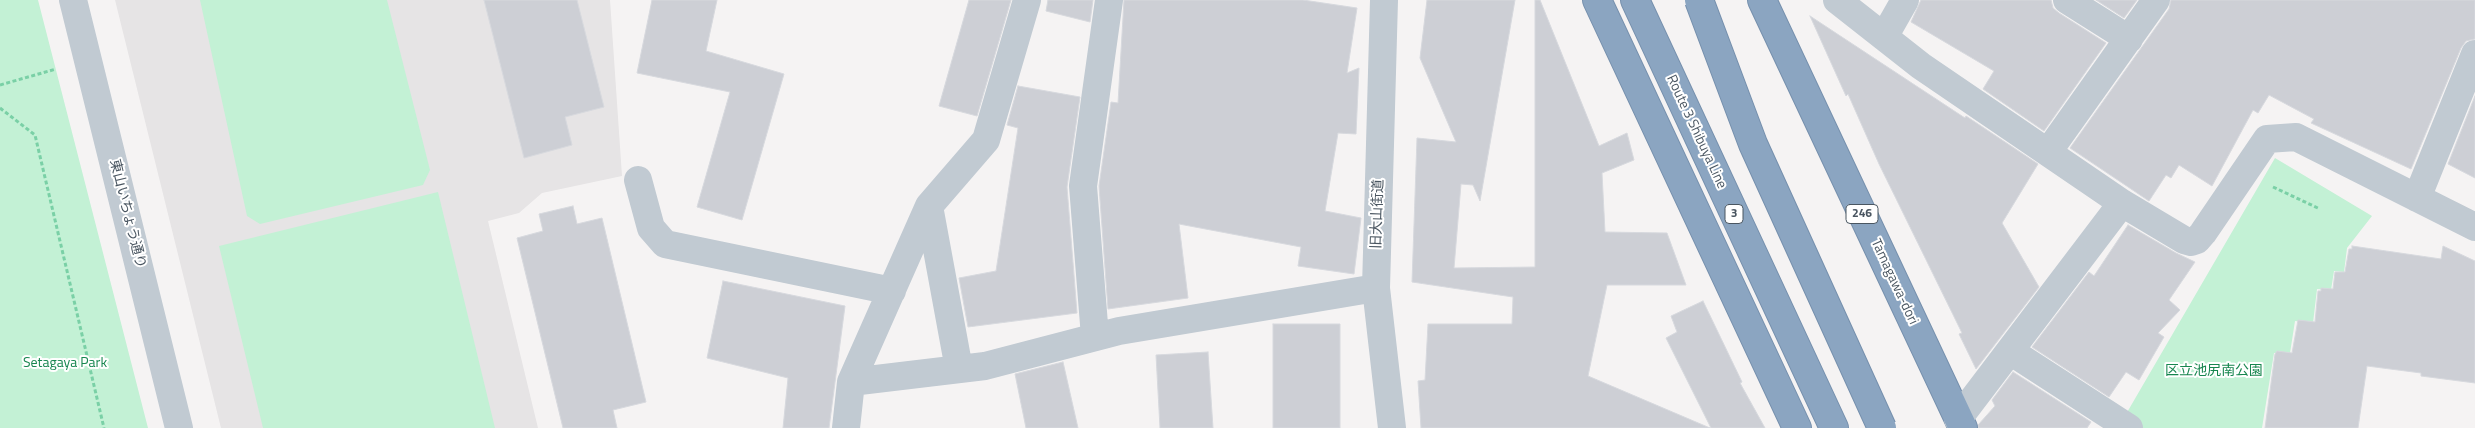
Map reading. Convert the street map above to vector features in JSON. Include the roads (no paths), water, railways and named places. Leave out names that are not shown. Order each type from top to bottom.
[{"type":"highway","points":[[1597,0],[1797,428]]},
{"type":"highway","name":"Route 3 Shibuya Line","points":[[1635,0],[1834,428]]},
{"type":"highway","points":[[1699,0],[1753,144],[1882,428]]},
{"type":"highway","points":[[1747,0],[1955,425]]},
{"type":"highway","name":"Tamagawa-dori","points":[[1762,0],[1955,425]]},
{"type":"street","name":"東山いちょう通り","points":[[73,0],[179,428]]},
{"type":"street","points":[[846,428],[851,382],[929,206],[986,140],[1027,0]]},
{"type":"street","points":[[1095,337],[1083,186],[1109,0]]},
{"type":"street","name":"旧大山街道","points":[[1384,0],[1376,288],[1392,428]]},
{"type":"street","points":[[1837,0],[1921,66],[2122,203],[2184,240],[2191,242],[2197,240],[2203,233],[2267,139],[2296,138],[2475,227]]},
{"type":"street","points":[[1884,37],[1906,0]]},
{"type":"street","points":[[2067,0],[2129,39]]},
{"type":"street","points":[[2048,152],[2156,0]]},
{"type":"street","points":[[2417,198],[2475,54]]},
{"type":"street","points":[[638,180],[651,228],[665,244],[892,291]]},
{"type":"street","points":[[1955,425],[2122,203]]},
{"type":"street","points":[[929,206],[959,369]]},
{"type":"street","points":[[851,382],[985,366],[1119,331],[1376,288]]},
{"type":"street","points":[[2010,351],[2129,428]]},
{"type":"park label","name":"Setagaya Park","points":[[65,364]]},
{"type":"park label","name":"区立池尻南公園","points":[[2214,372]]}]
